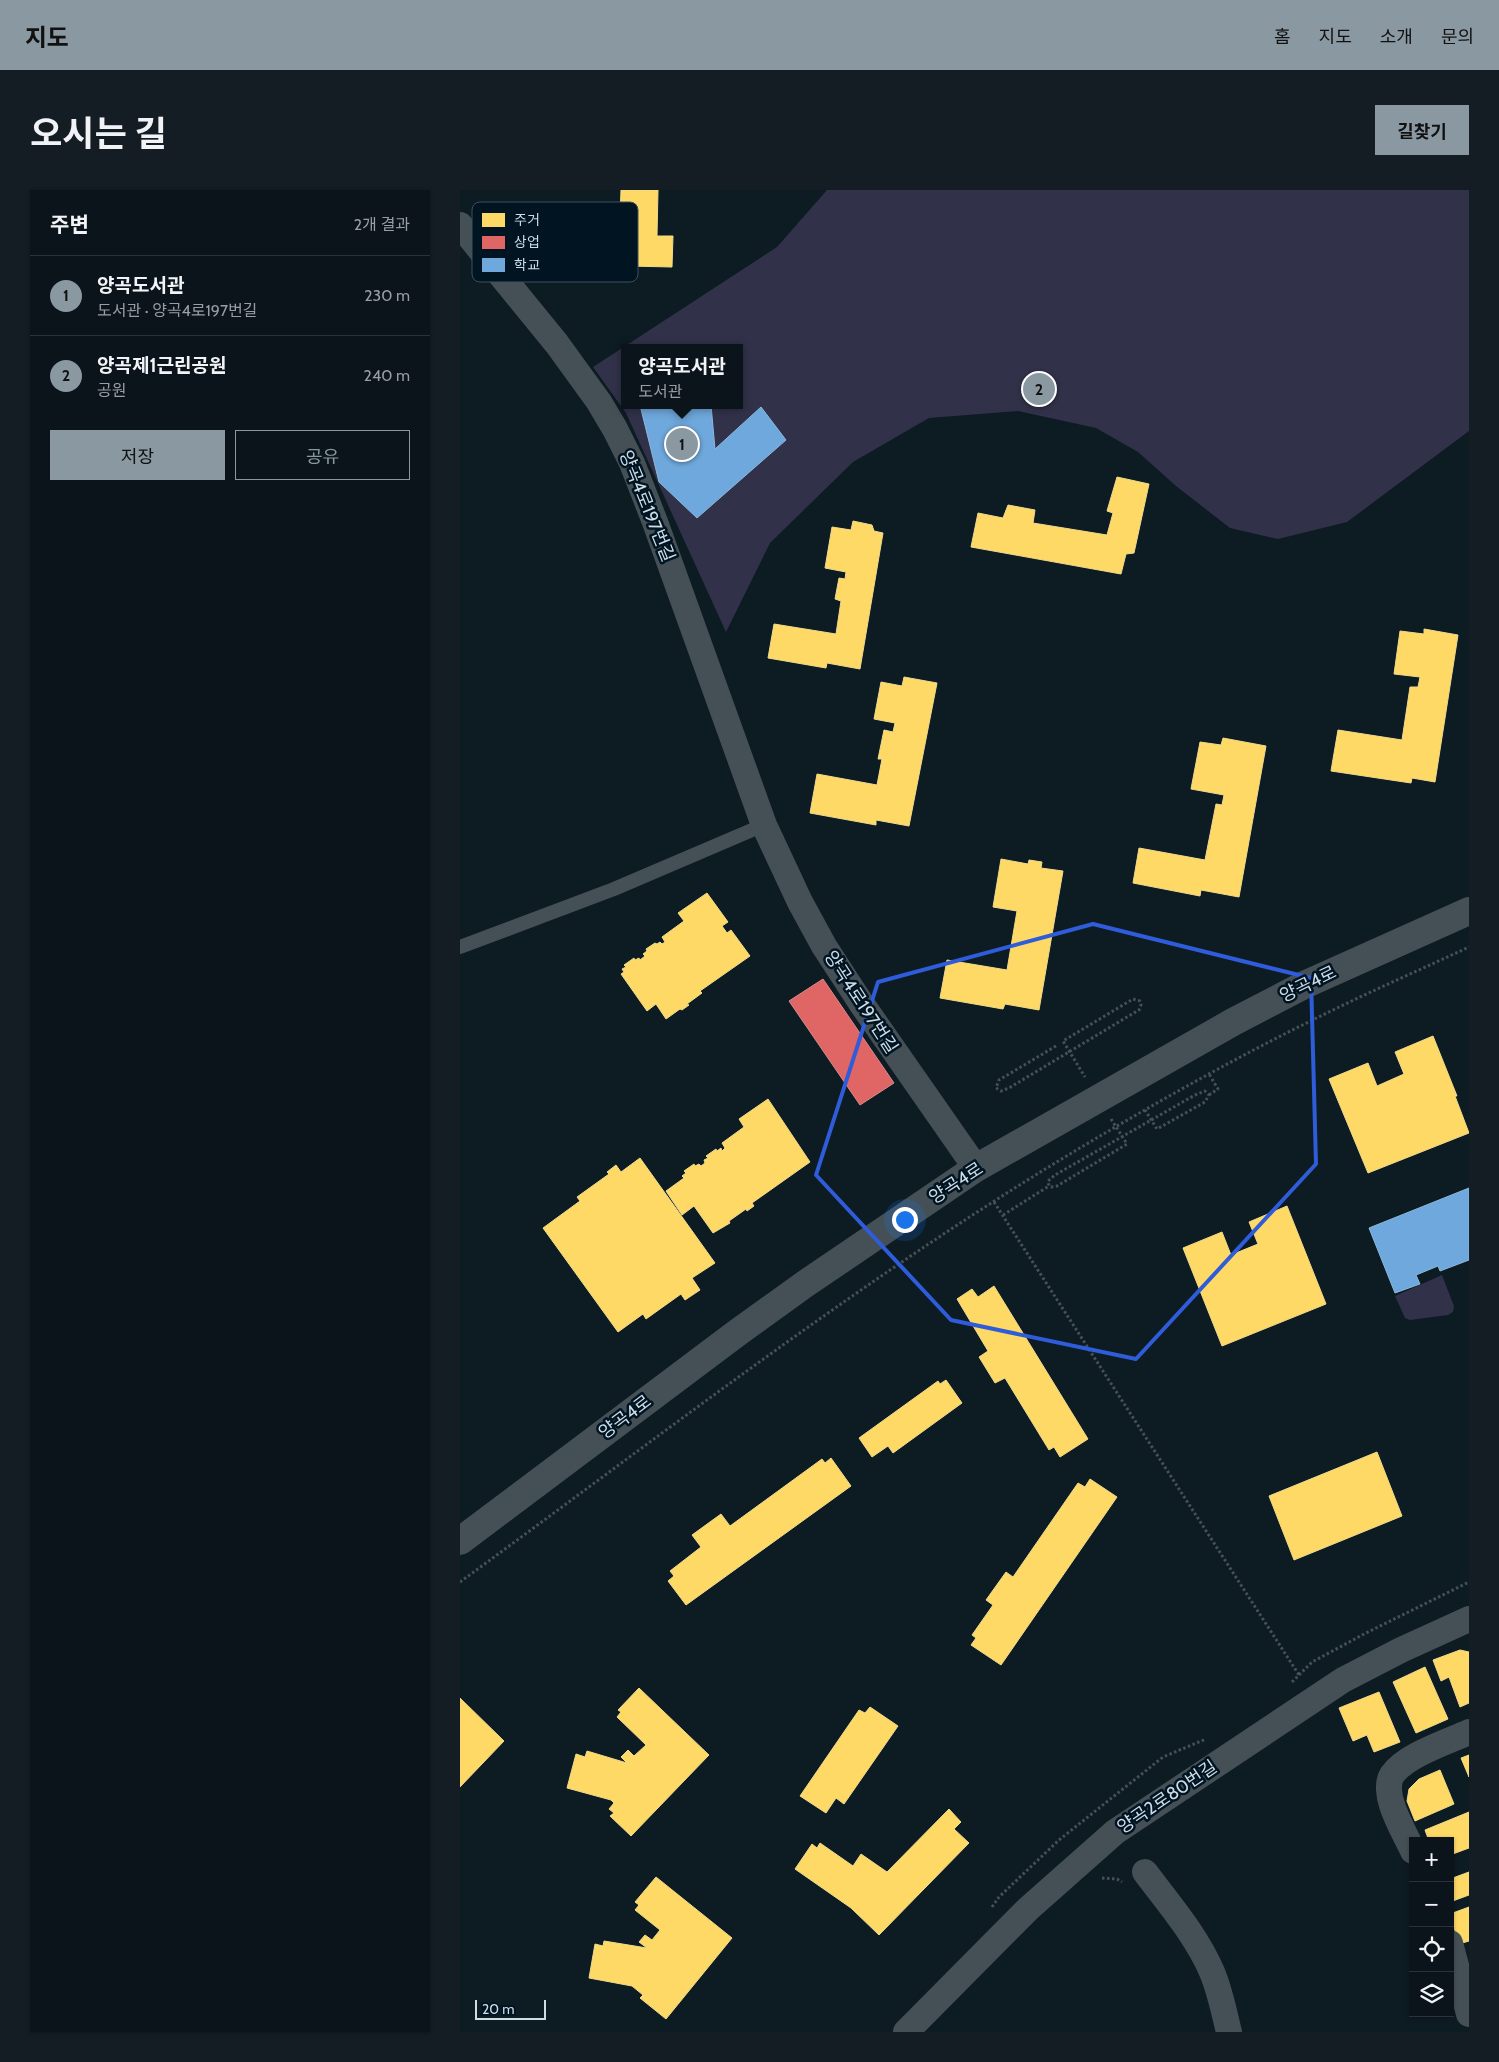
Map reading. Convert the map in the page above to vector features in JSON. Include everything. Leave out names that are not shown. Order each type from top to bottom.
[{"type":"street","name":"양곡4로197번길","points":[[460,225],[472,240]]},
{"type":"street","name":"양곡4로197번길","points":[[506,282],[557,344],[599,402],[632,463],[764,825],[800,902],[824,946],[861,1003],[976,1168]]},
{"type":"street","name":"양곡4로","points":[[460,1541],[737,1333],[805,1284],[976,1168],[1241,1018],[1313,981],[1469,911]]},
{"type":"street","name":"양곡2로80번길","points":[[906,2032],[1028,1909],[1115,1832],[1343,1680],[1401,1650],[1469,1619]]},
{"type":"street","points":[[1409,1842],[1391,1804],[1388,1788],[1392,1776],[1402,1765],[1414,1757],[1469,1732]]},
{"type":"street","points":[[1137,1878],[1183,1923],[1201,1950],[1212,1973],[1222,2002],[1229,2032]]},
{"type":"street","points":[[1454,1958],[1469,2014]]},
{"type":"lane","points":[[460,946],[614,889],[764,825]]},
{"type":"path","points":[[460,1582],[806,1328],[904,1260],[994,1202],[1145,1110],[1209,1074],[1334,1009],[1469,947]]},
{"type":"path","points":[[1056,1046],[998,1080],[996,1088],[1001,1091],[1009,1088],[1138,1010],[1141,1005],[1140,1001],[1133,999],[1063,1041]]},
{"type":"path","points":[[1145,1110],[1157,1130],[1205,1102],[1208,1095],[1218,1089],[1209,1074]]},
{"type":"path","points":[[1049,1186],[1048,1181],[1055,1176],[1199,1093],[1205,1091],[1208,1095]]},
{"type":"path","points":[[1002,1215],[1049,1186],[1058,1186],[1127,1144]]},
{"type":"path","points":[[994,1202],[1299,1675]]},
{"type":"path","points":[[1099,1879],[1105,1877],[1117,1879],[1137,1878]]},
{"type":"highlighted area","points":[[1093,924],[1311,978],[1316,1164],[1136,1359],[951,1320],[816,1175],[878,982]]},
{"type":"shaded area","points":[[827,190],[1469,190],[1469,431],[1347,522],[1278,539],[1230,528],[1176,486],[1138,452],[1096,428],[1018,411],[929,418],[853,462],[770,543],[726,632],[623,409],[743,409],[743,344],[628,344],[777,247]]},
{"type":"shaded area","points":[[621,349],[621,406],[593,367]]},
{"type":"shaded area","points":[[1442,1275],[1454,1306],[1453,1312],[1448,1315],[1410,1320],[1405,1318],[1395,1296]]},
{"type":"building: 주거","points":[[621,190],[658,190],[657,236],[673,236],[672,267],[638,266],[638,202],[621,202]]},
{"type":"building: 주거","points":[[1117,477],[1149,484],[1134,553],[1126,554],[1121,574],[971,547],[978,513],[1003,518],[1008,505],[1035,510],[1033,523],[1107,535],[1113,513],[1107,511]]},
{"type":"building: 주거","points":[[853,521],[872,525],[874,531],[883,533],[860,669],[827,663],[826,668],[768,658],[774,624],[836,634],[841,601],[835,599],[839,578],[845,579],[846,572],[825,568],[832,527],[851,530]]},
{"type":"building: 주거","points":[[1424,629],[1458,635],[1435,782],[1412,778],[1411,783],[1331,771],[1338,730],[1402,740],[1410,687],[1418,687],[1420,677],[1394,674],[1400,631],[1424,634]]},
{"type":"building: 주거","points":[[904,677],[937,683],[909,826],[876,820],[876,825],[810,813],[817,774],[877,785],[882,759],[878,759],[884,730],[893,732],[895,723],[874,719],[881,682],[902,686]]},
{"type":"building: 주거","points":[[1223,738],[1266,746],[1239,897],[1201,890],[1200,896],[1133,883],[1139,848],[1205,860],[1216,804],[1222,805],[1224,795],[1191,789],[1200,742],[1221,745]]},
{"type":"building: 주거","points":[[1001,859],[1028,864],[1029,860],[1042,862],[1041,868],[1063,871],[1039,1010],[1005,1004],[1003,1009],[940,998],[947,960],[1007,970],[1017,911],[993,907]]},
{"type":"building: 주거","points":[[707,893],[728,922],[722,926],[727,933],[731,930],[750,956],[700,991],[702,993],[687,1004],[689,1005],[666,1019],[656,1004],[647,1011],[621,974],[624,972],[622,969],[626,967],[624,965],[634,958],[635,960],[639,958],[640,960],[645,956],[643,954],[647,951],[646,949],[655,943],[660,942],[662,944],[665,942],[662,937],[684,921],[678,913]]},
{"type":"building: 주거","points":[[1433,1036],[1457,1096],[1455,1096],[1469,1133],[1368,1173],[1329,1079],[1368,1063],[1377,1086],[1404,1074],[1395,1052]]},
{"type":"building: 주거","points":[[768,1099],[810,1162],[752,1203],[754,1206],[747,1211],[746,1209],[729,1221],[730,1223],[713,1233],[694,1206],[682,1215],[666,1191],[684,1178],[682,1176],[686,1173],[684,1171],[694,1164],[695,1166],[699,1164],[701,1166],[705,1163],[704,1160],[708,1158],[706,1156],[716,1149],[717,1151],[721,1148],[722,1151],[725,1148],[722,1143],[744,1127],[739,1119]]},
{"type":"building: 주거","points":[[640,1158],[715,1263],[692,1278],[700,1290],[685,1300],[681,1294],[646,1319],[643,1314],[618,1332],[543,1228],[580,1201],[577,1197],[609,1174],[607,1172],[616,1165],[621,1172]]},
{"type":"building: 주거","points":[[1287,1206],[1326,1304],[1222,1346],[1183,1248],[1222,1232],[1231,1255],[1258,1244],[1249,1222]]},
{"type":"building: 주거","points":[[994,1286],[1088,1439],[1060,1457],[1054,1447],[1049,1450],[1005,1378],[995,1383],[979,1357],[988,1351],[957,1299],[972,1289],[978,1297]]},
{"type":"building: 주거","points":[[946,1380],[962,1403],[893,1453],[888,1446],[872,1457],[859,1438],[938,1381],[940,1384]]},
{"type":"building: 주거","points":[[1377,1452],[1402,1516],[1294,1560],[1269,1496]]},
{"type":"building: 주거","points":[[831,1458],[851,1486],[686,1605],[668,1581],[674,1576],[670,1571],[701,1547],[692,1535],[721,1514],[730,1526],[822,1459],[825,1463]]},
{"type":"building: 주거","points":[[1090,1479],[1117,1497],[1001,1665],[971,1645],[976,1638],[972,1635],[993,1605],[986,1600],[1006,1572],[1013,1577],[1078,1483],[1085,1487]]},
{"type":"building: 주거","points":[[1460,1650],[1469,1652],[1469,1703],[1460,1707],[1449,1677],[1441,1681],[1433,1660]]},
{"type":"building: 주거","points":[[1425,1667],[1448,1719],[1416,1733],[1393,1682]]},
{"type":"building: 주거","points":[[639,1688],[709,1755],[631,1836],[610,1816],[614,1813],[609,1809],[614,1803],[611,1800],[567,1788],[576,1754],[585,1757],[587,1751],[627,1763],[621,1757],[628,1750],[634,1756],[646,1745],[617,1717],[621,1712],[618,1710]]},
{"type":"building: 주거","points":[[1379,1692],[1400,1742],[1374,1752],[1367,1735],[1353,1741],[1339,1708]]},
{"type":"building: 주거","points":[[460,1698],[504,1741],[460,1787]]},
{"type":"building: 주거","points":[[870,1707],[898,1726],[844,1804],[836,1798],[826,1813],[800,1796],[859,1710],[865,1713]]},
{"type":"building: 주거","points":[[1469,1755],[1469,1777],[1461,1758]]},
{"type":"building: 주거","points":[[1440,1770],[1454,1804],[1415,1821],[1407,1801],[1409,1789],[1419,1779]]},
{"type":"building: 주거","points":[[949,1809],[961,1822],[954,1829],[969,1843],[879,1935],[851,1908],[795,1869],[812,1844],[817,1848],[820,1843],[853,1866],[861,1854],[887,1872]]},
{"type":"building: 주거","points":[[1469,1812],[1469,1848],[1454,1854],[1454,1837],[1428,1837],[1425,1830]]},
{"type":"building: 주거","points":[[1469,1872],[1469,1895],[1454,1901],[1454,1878]]},
{"type":"building: 주거","points":[[656,1877],[732,1938],[666,2019],[640,1998],[643,1995],[632,1986],[589,1978],[595,1944],[603,1946],[604,1941],[647,1948],[639,1942],[645,1935],[652,1940],[660,1930],[635,1910],[639,1905],[635,1902]]},
{"type":"building: 주거","points":[[1469,1907],[1469,1941],[1459,1944],[1454,1927],[1454,1913]]},
{"type":"building: 상업","points":[[823,979],[894,1083],[860,1105],[789,1001]]},
{"type":"building: 학교","points":[[761,407],[786,440],[697,518],[659,482],[641,409],[711,409],[715,449]]},
{"type":"building: 학교","points":[[1469,1188],[1469,1260],[1440,1271],[1438,1266],[1416,1275],[1420,1284],[1395,1293],[1369,1228]]},
{"type":"place","name":"양곡제1근린공원","points":[[1039,389]]},
{"type":"place","name":"양곡도서관","points":[[682,444]]}]
